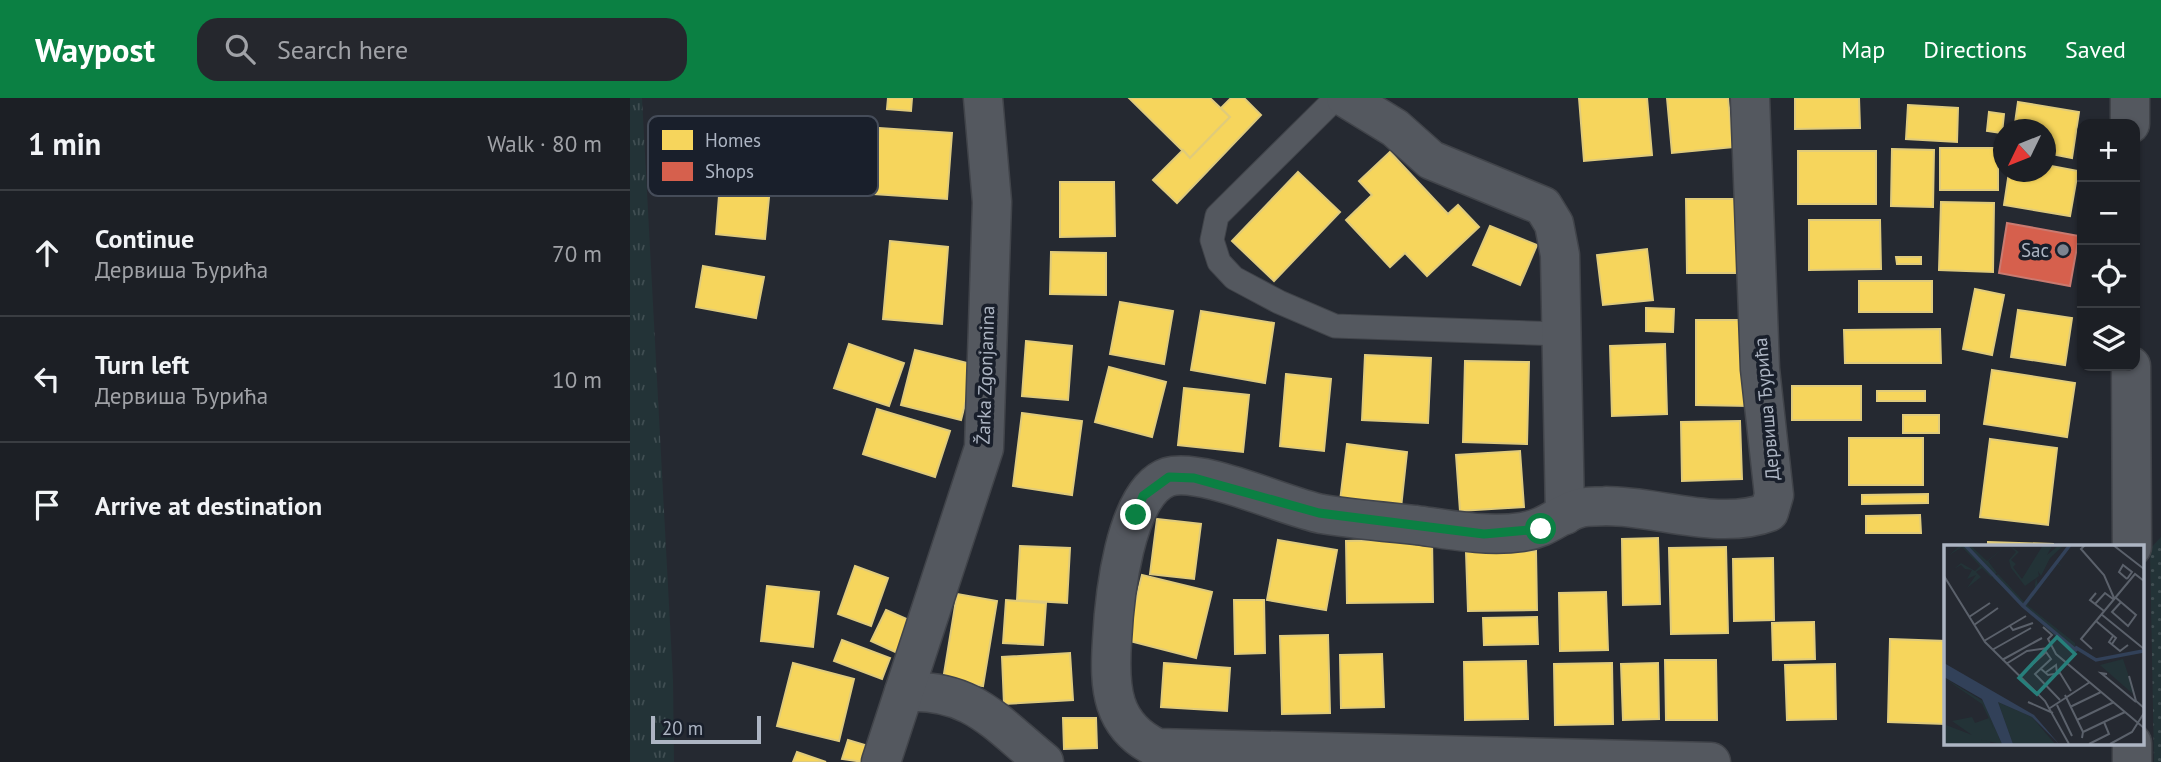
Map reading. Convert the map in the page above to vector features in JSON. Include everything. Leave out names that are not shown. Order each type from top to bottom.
[{"type":"street","name":"Žarka Zgonjanina","points":[[881,762],[984,448],[992,202],[983,98]]},
{"type":"street","points":[[1346,98],[1395,128],[1431,160],[1543,206],[1554,224],[1560,255],[1565,515]]},
{"type":"street","name":"Дервиша Ђурића","points":[[1711,762],[1157,748],[1138,739],[1129,730],[1116,704],[1110,668],[1113,617],[1126,543],[1143,496],[1169,477],[1194,478],[1319,513],[1484,534],[1541,529],[1580,508],[1609,506],[1729,518],[1757,516],[1769,512],[1774,495],[1760,369],[1750,98]]},
{"type":"street","points":[[2130,98],[2130,119]]},
{"type":"street","points":[[2131,371],[2141,527]]},
{"type":"street","points":[[904,692],[942,692],[967,700],[1044,762]]},
{"type":"street","points":[[2132,744],[2133,762]]},
{"type":"lane","points":[[1336,98],[1217,216],[1212,240],[1219,262],[1234,278],[1335,326],[1562,334]]},
{"type":"green space","points":[[630,98],[642,98],[673,680],[674,762],[630,762]]},
{"type":"green space","points":[[2161,537],[2161,762],[2154,762],[2150,549]]},
{"type":"building: Homes","points":[[888,98],[912,98],[911,111],[887,109]]},
{"type":"building: Homes","points":[[1129,98],[1210,98],[1230,117],[1190,158]]},
{"type":"building: Homes","points":[[1231,98],[1244,98],[1261,115],[1177,203],[1153,180],[1183,150],[1190,158],[1230,117],[1221,108]]},
{"type":"building: Homes","points":[[1579,98],[1647,98],[1652,155],[1584,161]]},
{"type":"building: Homes","points":[[1667,98],[1728,98],[1733,147],[1672,153]]},
{"type":"building: Homes","points":[[1795,98],[1859,98],[1860,128],[1795,129]]},
{"type":"building: Homes","points":[[2018,102],[2079,112],[2072,158],[2056,155],[2056,119],[2016,119]]},
{"type":"building: Homes","points":[[1908,105],[1958,108],[1957,142],[1906,139]]},
{"type":"building: Homes","points":[[1989,112],[2004,114],[2003,119],[1993,119],[1993,132],[1987,131]]},
{"type":"building: Homes","points":[[879,128],[952,133],[947,199],[878,194]]},
{"type":"building: Homes","points":[[1940,148],[1993,148],[1993,182],[1998,182],[1998,190],[1940,190]]},
{"type":"building: Homes","points":[[1892,149],[1934,150],[1933,207],[1891,206]]},
{"type":"building: Homes","points":[[1798,151],[1876,151],[1876,204],[1798,204]]},
{"type":"building: Homes","points":[[1390,152],[1448,214],[1458,205],[1479,227],[1427,276],[1405,253],[1390,267],[1346,220],[1372,195],[1359,181]]},
{"type":"building: Homes","points":[[2056,167],[2077,171],[2070,216],[2004,205],[2007,182],[2056,182]]},
{"type":"building: Homes","points":[[1298,172],[1340,212],[1274,281],[1232,241]]},
{"type":"building: Homes","points":[[1060,182],[1114,182],[1115,236],[1060,237]]},
{"type":"building: Homes","points":[[719,196],[769,196],[765,239],[716,234]]},
{"type":"building: Homes","points":[[1686,199],[1745,199],[1745,273],[1687,273]]},
{"type":"building: Homes","points":[[1941,202],[1994,203],[1993,272],[1939,270]]},
{"type":"building: Homes","points":[[1809,220],[1880,220],[1881,269],[1809,270]]},
{"type":"building: Homes","points":[[1490,226],[1537,245],[1520,285],[1473,265]]},
{"type":"building: Homes","points":[[890,241],[948,247],[942,324],[883,319]]},
{"type":"building: Homes","points":[[1647,249],[1653,300],[1603,305],[1597,255]]},
{"type":"building: Homes","points":[[1051,252],[1106,253],[1106,295],[1050,294]]},
{"type":"building: Homes","points":[[1896,257],[1921,257],[1921,264],[1897,264]]},
{"type":"building: Homes","points":[[703,266],[764,277],[756,318],[696,307]]},
{"type":"building: Homes","points":[[1859,281],[1932,281],[1932,312],[1859,312]]},
{"type":"building: Homes","points":[[1975,289],[2004,295],[1992,355],[1963,349]]},
{"type":"building: Homes","points":[[1120,302],[1173,311],[1164,364],[1110,354]]},
{"type":"building: Homes","points":[[1646,308],[1674,309],[1673,332],[1646,331]]},
{"type":"building: Homes","points":[[2018,310],[2072,318],[2065,365],[2011,357]]},
{"type":"building: Homes","points":[[1201,311],[1274,323],[1265,383],[1191,370]]},
{"type":"building: Homes","points":[[1696,320],[1748,320],[1749,406],[1696,405]]},
{"type":"building: Homes","points":[[1940,329],[1941,363],[1845,363],[1844,330]]},
{"type":"building: Homes","points":[[1026,341],[1072,346],[1068,400],[1022,396]]},
{"type":"building: Homes","points":[[849,344],[904,363],[889,406],[834,388]]},
{"type":"building: Homes","points":[[1665,344],[1667,414],[1612,416],[1610,346]]},
{"type":"building: Homes","points":[[915,350],[975,365],[961,420],[901,405]]},
{"type":"building: Homes","points":[[1365,355],[1431,358],[1428,423],[1362,420]]},
{"type":"building: Homes","points":[[1465,361],[1529,362],[1527,444],[1463,442]]},
{"type":"building: Homes","points":[[1109,367],[1166,382],[1152,437],[1095,422]]},
{"type":"building: Homes","points":[[1992,370],[2075,383],[2067,437],[1984,424]]},
{"type":"building: Homes","points":[[1286,374],[1331,379],[1324,451],[1280,446]]},
{"type":"building: Homes","points":[[1792,386],[1861,386],[1861,420],[1792,420]]},
{"type":"building: Homes","points":[[1184,388],[1249,395],[1243,452],[1178,445]]},
{"type":"building: Homes","points":[[1877,391],[1925,391],[1925,401],[1877,401]]},
{"type":"building: Homes","points":[[877,409],[950,431],[935,477],[863,454]]},
{"type":"building: Homes","points":[[1022,413],[1082,421],[1072,495],[1013,486]]},
{"type":"building: Homes","points":[[1903,415],[1939,415],[1939,433],[1903,433]]},
{"type":"building: Homes","points":[[1740,421],[1742,479],[1682,481],[1681,422]]},
{"type":"building: Homes","points":[[1849,438],[1923,438],[1923,485],[1849,485]]},
{"type":"building: Homes","points":[[1990,439],[2057,448],[2048,525],[1980,517]]},
{"type":"building: Homes","points":[[1347,444],[1407,452],[1401,508],[1340,501]]},
{"type":"building: Homes","points":[[1520,451],[1524,507],[1460,511],[1456,455]]},
{"type":"building: Homes","points":[[1928,494],[1928,503],[1862,504],[1862,495]]},
{"type":"building: Homes","points":[[1920,515],[1921,533],[1866,533],[1866,516]]},
{"type":"building: Homes","points":[[1157,519],[1201,524],[1194,579],[1150,574]]},
{"type":"building: Homes","points":[[1658,538],[1660,604],[1623,605],[1622,539]]},
{"type":"building: Homes","points":[[1432,539],[1433,602],[1347,603],[1346,541]]},
{"type":"building: Homes","points":[[1278,540],[1337,550],[1326,610],[1267,600]]},
{"type":"building: Homes","points":[[1988,542],[2053,544],[2053,545],[1988,545]]},
{"type":"building: Homes","points":[[1020,546],[1070,548],[1067,603],[1017,600]]},
{"type":"building: Homes","points":[[1726,547],[1728,633],[1671,634],[1669,548]]},
{"type":"building: Homes","points":[[1536,551],[1537,610],[1468,611],[1466,552]]},
{"type":"building: Homes","points":[[1773,558],[1774,620],[1734,621],[1733,559]]},
{"type":"building: Homes","points":[[855,566],[888,578],[871,626],[838,614]]},
{"type":"building: Homes","points":[[1142,575],[1212,592],[1196,658],[1126,640]]},
{"type":"building: Homes","points":[[767,586],[819,592],[813,647],[761,641]]},
{"type":"building: Homes","points":[[1606,592],[1608,650],[1560,651],[1559,593]]},
{"type":"building: Homes","points":[[957,594],[997,601],[983,686],[943,680]]},
{"type":"building: Homes","points":[[1006,600],[1046,603],[1043,645],[1003,643]]},
{"type":"building: Homes","points":[[1234,600],[1264,600],[1265,653],[1235,654]]},
{"type":"building: Homes","points":[[886,610],[918,624],[904,656],[871,641]]},
{"type":"building: Homes","points":[[1537,617],[1538,644],[1484,645],[1483,618]]},
{"type":"building: Homes","points":[[1814,622],[1815,659],[1773,660],[1772,623]]},
{"type":"building: Homes","points":[[1328,635],[1330,713],[1282,714],[1280,636]]},
{"type":"building: Homes","points":[[1890,639],[1944,641],[1944,724],[1888,722]]},
{"type":"building: Homes","points":[[842,640],[890,658],[882,679],[834,661]]},
{"type":"building: Homes","points":[[1070,653],[1073,700],[1004,704],[1002,657]]},
{"type":"building: Homes","points":[[1382,654],[1384,707],[1341,708],[1340,655]]},
{"type":"building: Homes","points":[[1665,660],[1716,660],[1717,720],[1666,720]]},
{"type":"building: Homes","points":[[1526,661],[1528,719],[1465,720],[1464,662]]},
{"type":"building: Homes","points":[[793,663],[854,679],[839,741],[777,726]]},
{"type":"building: Homes","points":[[1164,663],[1230,668],[1227,711],[1161,707]]},
{"type":"building: Homes","points":[[1612,663],[1613,724],[1555,725],[1554,664]]},
{"type":"building: Homes","points":[[1658,663],[1659,719],[1623,720],[1621,664]]},
{"type":"building: Homes","points":[[1835,664],[1836,719],[1787,720],[1785,665]]},
{"type":"building: Homes","points":[[1063,718],[1096,718],[1097,748],[1064,749]]},
{"type":"building: Homes","points":[[848,740],[868,746],[864,762],[842,759]]},
{"type":"building: Homes","points":[[797,752],[826,762],[793,762]]},
{"type":"building: Shops","points":[[2007,223],[2077,236],[2070,286],[1999,273]]},
{"type":"place","name":"Sac","points":[[2063,250]]},
{"type":"route","points":[[1136,515],[1143,496],[1157,483],[1169,477],[1194,478],[1319,513],[1484,534],[1541,529]]}]
